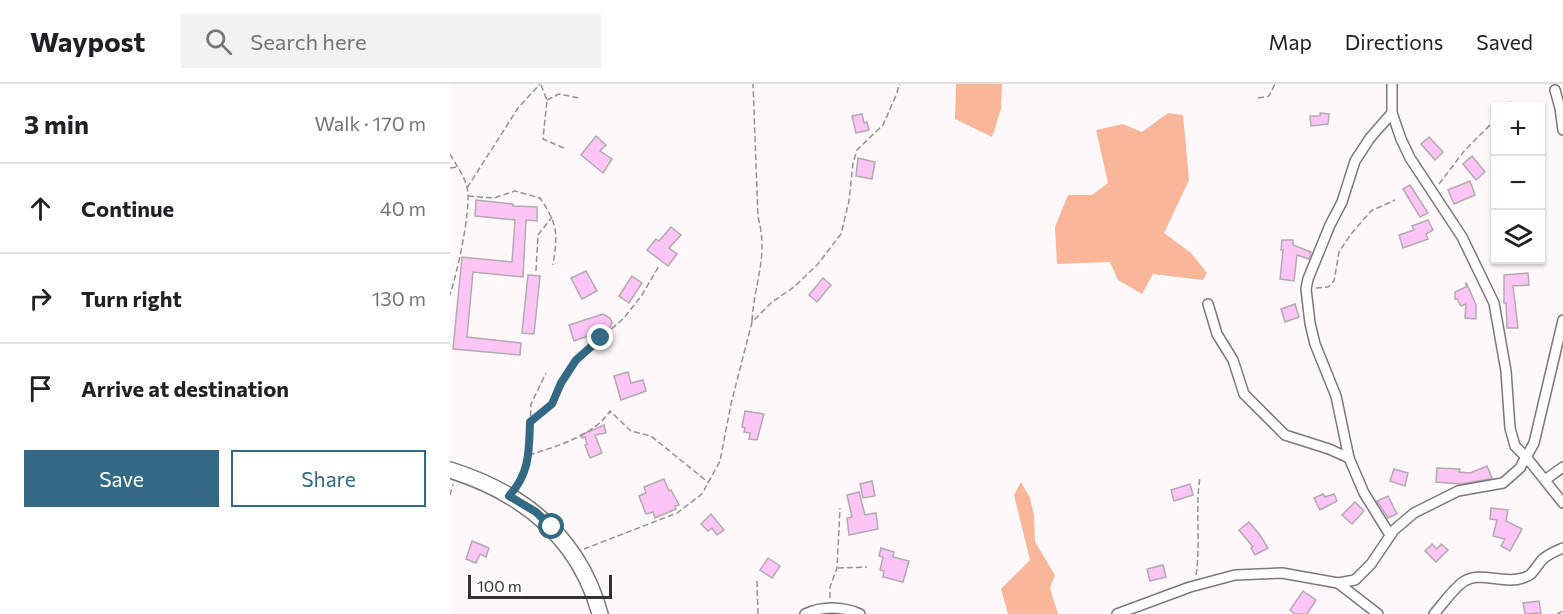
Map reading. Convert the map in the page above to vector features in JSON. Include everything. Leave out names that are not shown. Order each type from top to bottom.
[{"type":"main road","points":[[450,470],[490,484],[536,512],[552,527],[578,563],[600,614]]},
{"type":"street","points":[[1392,84],[1392,113],[1401,139],[1410,158],[1462,237],[1494,303],[1506,371],[1510,428],[1515,446],[1563,503]]},
{"type":"street","points":[[1555,90],[1563,130]]},
{"type":"street","points":[[1390,535],[1364,493],[1349,458],[1336,396],[1315,345],[1306,289],[1330,225],[1342,202],[1354,161],[1392,113]]},
{"type":"street","points":[[1208,304],[1216,334],[1233,360],[1244,394],[1285,435],[1349,458]]},
{"type":"street","points":[[1118,614],[1195,585],[1235,575],[1282,573],[1338,583],[1355,580],[1371,564],[1390,535],[1414,513],[1458,491],[1503,483],[1521,468],[1534,443],[1563,320]]},
{"type":"street","points":[[1545,480],[1563,467]]},
{"type":"street","points":[[1434,614],[1466,580],[1476,577],[1507,581],[1521,579],[1532,574],[1544,558],[1563,548]]},
{"type":"street","points":[[1338,583],[1378,614]]},
{"type":"street","points":[[805,614],[829,608],[848,608],[860,614]]},
{"type":"path","points":[[467,188],[494,149],[518,108],[541,84],[546,100],[543,139],[566,149]]},
{"type":"path","points":[[572,554],[677,513],[702,494],[720,461],[731,404],[752,322],[753,302],[762,260],[763,235],[757,208],[753,84]]},
{"type":"path","points":[[752,322],[772,302],[794,287],[818,264],[842,234],[857,150],[883,125],[899,84]]},
{"type":"path","points":[[1258,98],[1269,96],[1275,84]]},
{"type":"path","points":[[546,100],[559,94],[579,98]]},
{"type":"path","points":[[1433,192],[1465,150],[1491,124]]},
{"type":"path","points":[[450,154],[463,174],[468,196],[450,295]]},
{"type":"path","points":[[450,168],[458,167]]},
{"type":"path","points":[[468,196],[494,198],[515,191],[540,198],[552,216],[557,237],[553,265]]},
{"type":"path","points":[[1306,289],[1329,287],[1334,281],[1338,252],[1351,234],[1371,211],[1395,200]]},
{"type":"path","points":[[536,271],[538,235],[552,216]]},
{"type":"path","points":[[530,422],[552,404],[561,383],[576,360],[624,318],[642,295],[659,266]]},
{"type":"path","points":[[509,496],[519,485],[526,467],[529,455],[531,404],[546,373]]},
{"type":"path","points":[[529,455],[579,436],[604,421],[610,411],[631,431],[651,436],[709,483]]},
{"type":"path","points":[[1195,585],[1200,532],[1198,507],[1200,477]]},
{"type":"path","points":[[829,608],[830,587],[837,568],[840,508]]},
{"type":"path","points":[[837,568],[867,567]]},
{"type":"path","points":[[757,581],[758,614]]},
{"type":"path","points":[[1557,614],[1563,611]]},
{"type":"shaded area","points":[[956,84],[1002,84],[1001,109],[992,137],[955,119]]},
{"type":"shaded area","points":[[1168,113],[1183,115],[1189,180],[1164,233],[1191,253],[1207,273],[1203,280],[1153,274],[1142,294],[1118,280],[1110,262],[1057,264],[1055,227],[1068,195],[1092,195],[1108,183],[1096,130],[1123,124],[1142,132]]},
{"type":"shaded area","points":[[1021,482],[1030,498],[1034,515],[1035,542],[1055,575],[1050,588],[1058,614],[1008,614],[1001,589],[1030,560],[1014,495]]},
{"type":"building","points":[[1320,113],[1329,114],[1328,124],[1311,126],[1310,116],[1320,116]]},
{"type":"building","points":[[862,114],[869,130],[856,133],[852,116]]},
{"type":"building","points":[[596,136],[606,145],[600,151],[612,159],[603,173],[581,155]]},
{"type":"building","points":[[1429,137],[1443,152],[1435,160],[1421,144]]},
{"type":"building","points":[[1472,156],[1485,172],[1476,180],[1463,164]]},
{"type":"building","points":[[858,158],[875,162],[872,179],[856,176]]},
{"type":"building","points":[[1470,181],[1475,195],[1454,204],[1448,190]]},
{"type":"building","points":[[1410,185],[1428,213],[1420,217],[1403,189]]},
{"type":"building","points":[[476,200],[537,207],[537,221],[526,220],[523,277],[473,272],[467,337],[521,343],[520,355],[453,349],[462,257],[512,262],[515,220],[475,216]]},
{"type":"building","points":[[1428,220],[1433,230],[1426,234],[1428,239],[1403,248],[1399,235],[1414,230],[1412,226]]},
{"type":"building","points":[[671,227],[681,235],[669,248],[677,254],[668,266],[647,250],[656,239],[659,241]]},
{"type":"building","points":[[1282,240],[1293,240],[1293,245],[1311,252],[1309,259],[1297,255],[1294,281],[1280,279]]},
{"type":"building","points":[[586,271],[597,291],[582,299],[571,278]]},
{"type":"building","points":[[1528,273],[1529,285],[1513,286],[1518,328],[1507,328],[1504,275]]},
{"type":"building","points":[[528,275],[540,276],[534,334],[522,333]]},
{"type":"building","points":[[632,276],[642,283],[629,303],[619,296]]},
{"type":"building","points":[[823,278],[831,285],[817,302],[809,295]]},
{"type":"building","points":[[1466,282],[1476,305],[1476,319],[1465,318],[1466,304],[1461,306],[1455,299],[1455,292],[1466,287]]},
{"type":"building","points":[[1295,304],[1299,317],[1285,322],[1281,309]]},
{"type":"building","points":[[603,314],[610,318],[612,323],[610,328],[574,341],[569,325]]},
{"type":"building","points":[[628,372],[631,383],[643,380],[646,391],[621,400],[614,376]]},
{"type":"building","points":[[745,411],[764,414],[757,440],[749,439],[750,433],[744,432],[745,428],[742,427]]},
{"type":"building","points":[[604,425],[606,433],[595,435],[602,453],[590,458],[585,445],[587,444],[585,437],[582,438],[581,435]]},
{"type":"building","points":[[1487,466],[1492,478],[1490,479],[1461,484],[1436,482],[1437,468],[1460,469],[1459,472],[1470,473]]},
{"type":"building","points":[[1394,469],[1408,473],[1405,486],[1390,481]]},
{"type":"building","points":[[664,479],[679,505],[675,506],[676,509],[655,518],[653,512],[646,514],[639,496],[646,493],[644,487]]},
{"type":"building","points":[[872,481],[875,496],[863,498],[860,484]]},
{"type":"building","points":[[1190,484],[1193,495],[1174,501],[1171,490]]},
{"type":"building","points":[[859,492],[865,515],[876,513],[878,529],[849,535],[847,518],[852,517],[847,495]]},
{"type":"building","points":[[1323,494],[1325,497],[1334,494],[1337,501],[1320,510],[1314,498]]},
{"type":"building","points":[[1388,496],[1397,514],[1388,518],[1377,501]]},
{"type":"building","points":[[1355,502],[1364,511],[1352,524],[1342,515]]},
{"type":"building","points":[[1491,508],[1508,510],[1506,521],[1522,529],[1510,551],[1501,546],[1505,539],[1493,536],[1497,520],[1490,519]]},
{"type":"building","points":[[711,514],[724,530],[717,535],[712,528],[708,531],[701,524]]},
{"type":"building","points":[[1249,522],[1268,548],[1255,555],[1251,548],[1253,547],[1239,530]]},
{"type":"building","points":[[472,541],[489,548],[486,557],[480,554],[476,563],[466,559]]},
{"type":"building","points":[[1432,544],[1437,549],[1441,544],[1448,550],[1436,562],[1425,551]]},
{"type":"building","points":[[881,548],[894,552],[893,557],[909,561],[903,582],[883,577],[884,571],[880,570],[883,557],[879,556]]},
{"type":"building","points":[[768,558],[780,566],[772,578],[760,570]]},
{"type":"building","points":[[1163,565],[1166,577],[1150,581],[1147,569]]},
{"type":"building","points":[[1303,591],[1316,600],[1307,614],[1295,614],[1290,610]]},
{"type":"building","points":[[1539,601],[1541,613],[1525,614],[1523,603]]},
{"type":"route","points":[[552,527],[536,512],[509,496],[519,485],[526,467],[529,455],[530,422],[552,404],[561,383],[576,360],[601,338]]}]
